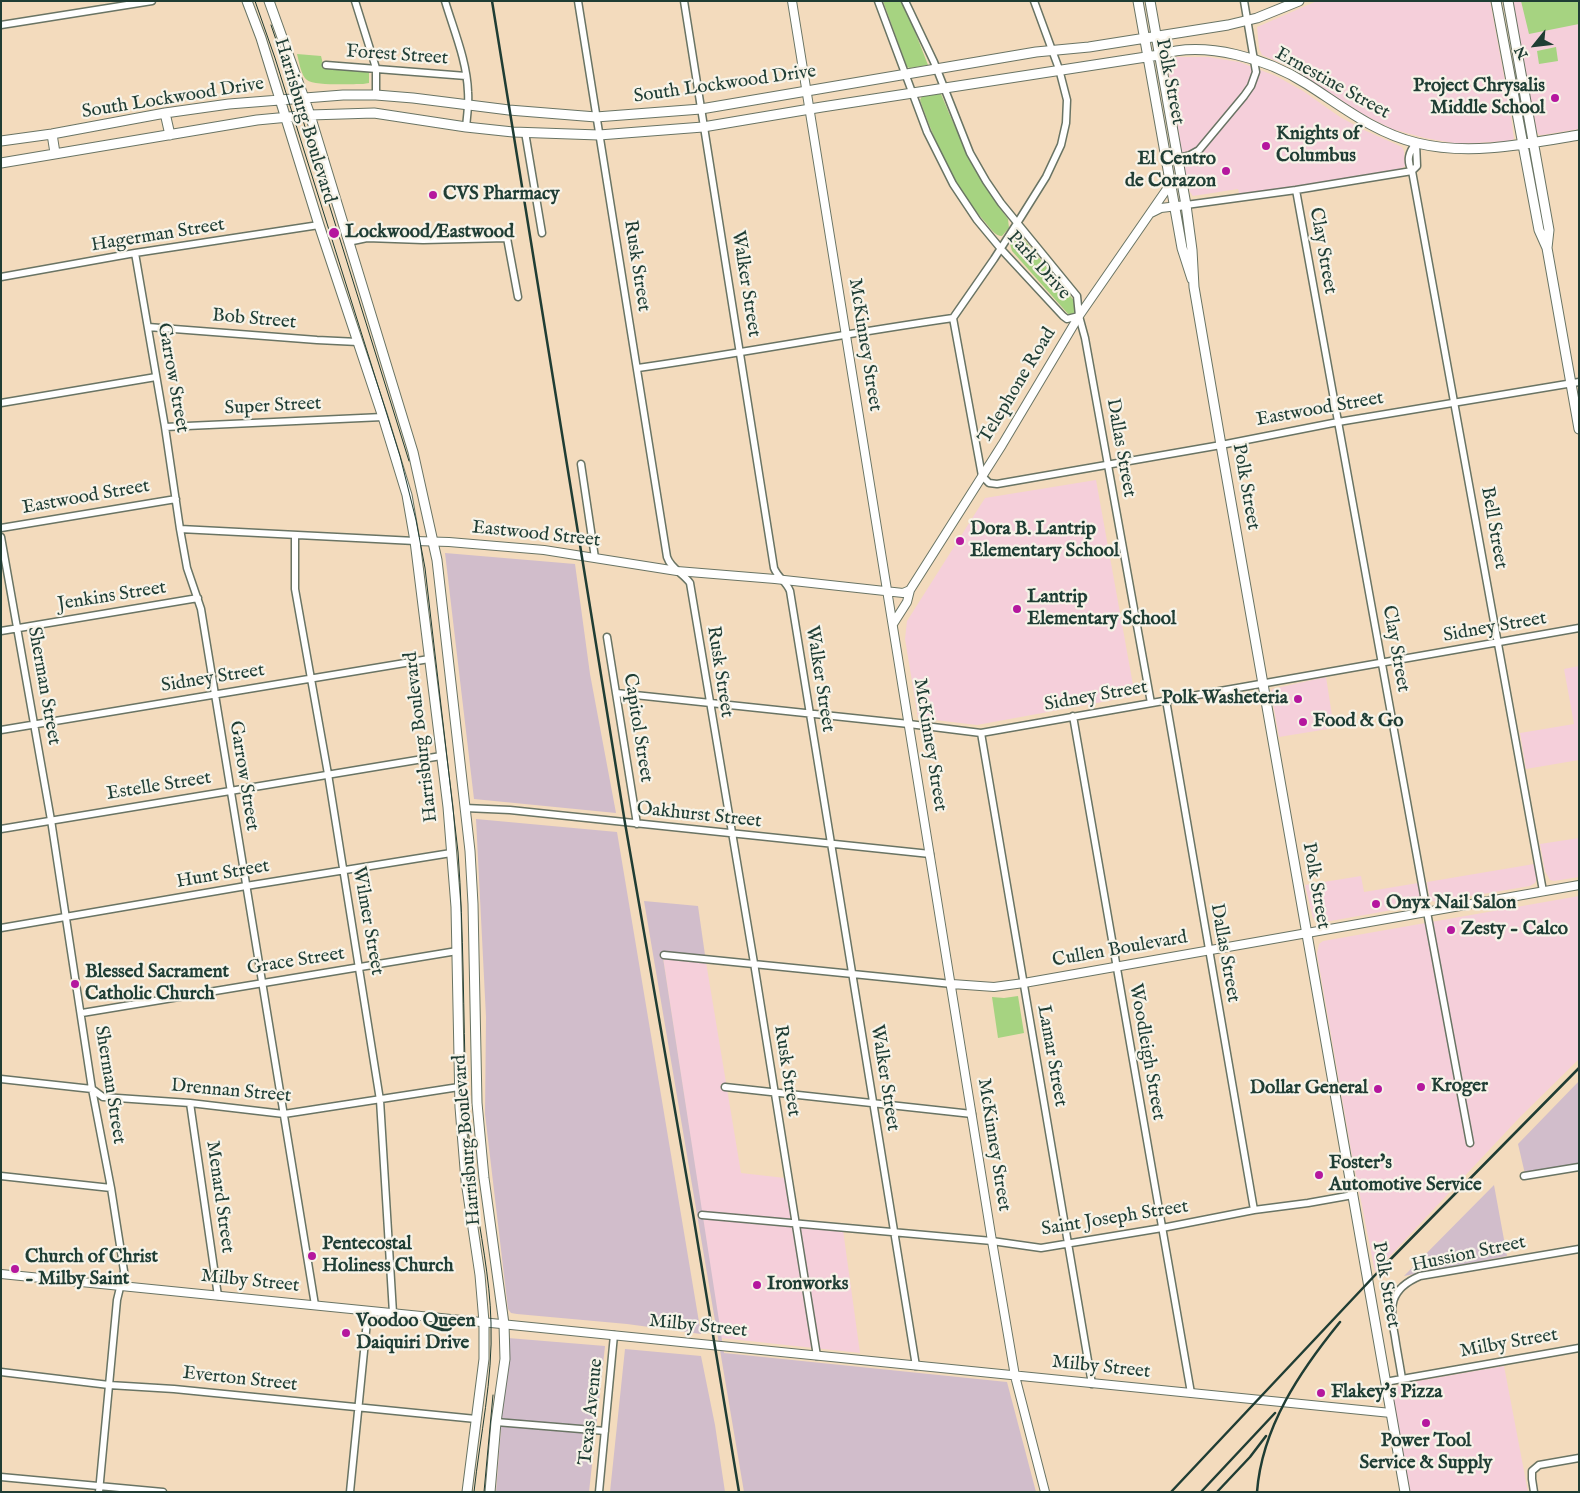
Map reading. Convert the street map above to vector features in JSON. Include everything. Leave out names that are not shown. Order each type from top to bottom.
[{"type":"main road","name":"Harrisburg Boulevard","points":[[247,1],[262,38],[319,225],[383,417],[407,495],[415,541],[448,807],[456,907],[459,1087],[466,1182],[480,1275],[484,1322],[484,1359],[467,1492]]},
{"type":"main road","name":"Harrisburg Boulevard","points":[[270,1],[310,115],[413,452],[434,542],[465,808],[473,904],[477,1103],[484,1178],[504,1324],[505,1359],[496,1422],[490,1492]]},
{"type":"main road","name":"Polk Street","points":[[1138,1],[1182,248],[1194,286]]},
{"type":"main road","name":"Polk Street","points":[[1150,1],[1179,158],[1192,250],[1194,286],[1221,445],[1405,1492]]},
{"type":"main road","name":"South Lockwood Drive","points":[[1,140],[52,134],[165,113],[281,99],[376,95],[596,117],[701,109],[1036,52],[1052,52],[1247,22],[1299,1]]},
{"type":"main road","points":[[1496,1],[1521,144],[1539,230],[1547,248],[1575,383],[1579,429]]},
{"type":"main road","points":[[1508,1],[1549,230],[1547,248]]},
{"type":"main road","points":[[1498,18],[1511,16]]},
{"type":"main road","name":"Ernestine Street","points":[[1159,54],[1170,51],[1208,50],[1254,60],[1287,73],[1356,118],[1382,131],[1416,143],[1439,147],[1466,148],[1521,144],[1579,135]]},
{"type":"main road","name":"South Lockwood Drive","points":[[1,163],[257,120],[310,115],[374,113],[513,132],[599,134],[703,127],[1159,54]]},
{"type":"main road","points":[[165,113],[170,135]]},
{"type":"main road","points":[[52,134],[56,153]]},
{"type":"street","points":[[1,25],[152,1]]},
{"type":"street","points":[[355,1],[376,68],[376,95]]},
{"type":"street","points":[[445,1],[466,76],[468,92],[466,127]]},
{"type":"street","name":"Rusk Street","points":[[578,1],[667,557],[669,563],[686,576],[690,583],[754,963],[817,1356]]},
{"type":"street","name":"Walker Street","points":[[684,1],[774,568],[777,576],[787,584],[790,591],[916,1366]]},
{"type":"street","name":"McKinney Street","points":[[792,1],[992,1241],[1015,1376],[1045,1492]]},
{"type":"street","name":"Park Drive","points":[[878,1],[927,132],[953,184],[977,220],[1001,249],[1063,316],[1067,319],[1079,316],[1077,296],[1017,224],[986,181],[970,153],[936,69],[905,1]]},
{"type":"street","points":[[982,476],[953,318],[1017,224],[1046,177],[1061,145],[1066,123],[1067,100],[1059,70],[1034,1]]},
{"type":"street","points":[[1167,161],[1199,150],[1251,86],[1256,72],[1244,1]]},
{"type":"street","name":"Forest Street","points":[[326,66],[376,68],[466,76]]},
{"type":"street","points":[[525,132],[542,232]]},
{"type":"street","name":"Bell Street","points":[[1416,143],[1417,166],[1412,171],[1543,891]]},
{"type":"street","points":[[1150,214],[1161,208],[1296,190],[1412,171]]},
{"type":"street","name":"Telephone Road","points":[[892,624],[907,602],[910,590],[1079,316],[1171,183]]},
{"type":"street","name":"Clay Street","points":[[1296,190],[1470,1143]]},
{"type":"street","name":"Hagerman Street","points":[[1,277],[135,253],[319,225]]},
{"type":"street","points":[[348,242],[367,238],[423,240],[508,238],[518,297]]},
{"type":"street","name":"Garrow Street","points":[[135,253],[187,568],[198,598],[215,694],[315,1305]]},
{"type":"street","name":"Dallas Street","points":[[1079,316],[1151,703]]},
{"type":"street","points":[[638,368],[953,318]]},
{"type":"street","name":"Bob Street","points":[[148,327],[358,342]]},
{"type":"street","points":[[1,403],[156,377]]},
{"type":"street","name":"Eastwood Street","points":[[982,476],[989,483],[997,484],[1221,445],[1338,422],[1575,383]]},
{"type":"street","name":"Super Street","points":[[165,427],[383,417]]},
{"type":"street","points":[[580,464],[595,558]]},
{"type":"street","name":"Eastwood Street","points":[[1,528],[176,499]]},
{"type":"street","name":"Eastwood Street","points":[[180,529],[434,542],[544,550],[677,570],[887,591]]},
{"type":"street","name":"Wilmer Street","points":[[295,536],[295,589],[328,774],[380,1100],[393,1313]]},
{"type":"street","name":"Sherman Street","points":[[1,537],[51,820],[82,1013],[92,1089],[111,1188],[124,1271],[117,1300],[99,1489]]},
{"type":"street","points":[[887,591],[903,593],[910,590]]},
{"type":"street","name":"Jenkins Street","points":[[1,631],[198,598]]},
{"type":"street","name":"Sidney Street","points":[[616,693],[909,724],[981,734],[1073,716],[1579,628]]},
{"type":"street","name":"Capitol Street","points":[[607,637],[637,824]]},
{"type":"street","name":"Sidney Street","points":[[1,730],[429,659]]},
{"type":"street","name":"Dallas Street","points":[[1166,700],[1254,1210]]},
{"type":"street","name":"Woodleigh Street","points":[[1073,716],[1191,1393]]},
{"type":"street","name":"Lamar Street","points":[[981,734],[1092,1384]]},
{"type":"street","name":"Estelle Street","points":[[1,829],[441,756]]},
{"type":"street","name":"Oakhurst Street","points":[[465,808],[510,810],[930,854]]},
{"type":"street","name":"Hunt Street","points":[[1,928],[451,853]]},
{"type":"street","name":"Cullen Boulevard","points":[[664,955],[994,988],[1579,885]]},
{"type":"street","name":"Grace Street","points":[[82,1013],[456,951]]},
{"type":"street","name":"Drennan Street","points":[[1,1080],[92,1089],[103,1097],[190,1103],[284,1114],[459,1087]]},
{"type":"street","points":[[725,1087],[972,1114]]},
{"type":"street","name":"Menard Street","points":[[190,1103],[218,1296]]},
{"type":"street","points":[[1524,1176],[1579,1167]]},
{"type":"street","points":[[1,1176],[111,1188]]},
{"type":"street","name":"Saint Joseph Street","points":[[702,1214],[992,1241],[1041,1248],[1162,1228],[1254,1210],[1353,1195]]},
{"type":"street","name":"Hussion Street","points":[[1402,1379],[1391,1318],[1392,1304],[1398,1290],[1409,1281],[1420,1276],[1579,1249]]},
{"type":"street","name":"Milby Street","points":[[1,1274],[1391,1413]]},
{"type":"street","points":[[350,1492],[368,1310]]},
{"type":"street","name":"Texas Avenue","points":[[599,1492],[614,1335]]},
{"type":"street","name":"Milby Street","points":[[1386,1382],[1579,1348]]},
{"type":"street","name":"Everton Street","points":[[1,1372],[109,1385],[174,1389],[476,1419]]},
{"type":"street","points":[[496,1422],[606,1430]]},
{"type":"street","points":[[1534,1492],[1532,1471],[1539,1465],[1579,1458]]},
{"type":"street","points":[[1,1477],[99,1489],[163,1492]]},
{"type":"shaded area","points":[[1317,1],[1490,1],[1514,139],[1509,141],[1459,144],[1425,138],[1392,129],[1364,115],[1288,66],[1262,55],[1259,48],[1257,27]]},
{"type":"shaded area","name":"Project Chrysalis Middle School","points":[[1513,1],[1579,1],[1579,129],[1542,135],[1539,135],[1537,132]]},
{"type":"shaded area","points":[[1208,57],[1239,62],[1276,76],[1303,91],[1340,117],[1402,147],[1405,166],[1400,169],[1240,197],[1238,189],[1193,196],[1187,183],[1168,68],[1171,58]]},
{"type":"shaded area","name":"Lantrip Elementary School","points":[[1096,480],[1135,696],[977,725],[918,718],[905,639],[907,621],[985,498]]},
{"type":"shaded area","points":[[445,553],[575,564],[590,674],[616,813],[474,799]]},
{"type":"shaded area","points":[[1579,666],[1579,760],[1526,769],[1520,733],[1574,724],[1564,669]]},
{"type":"shaded area","points":[[1326,677],[1334,728],[1279,737],[1272,689]]},
{"type":"shaded area","points":[[476,819],[617,832],[701,1334],[627,1324],[517,1314],[511,1313],[508,1309],[485,1114],[486,1017]]},
{"type":"shaded area","points":[[1579,838],[1579,877],[1550,880],[1545,871],[1540,844]]},
{"type":"shaded area","points":[[1534,864],[1537,878],[1535,883],[1530,886],[1436,902],[1430,899],[1427,882]]},
{"type":"shaded area","points":[[1361,876],[1364,892],[1418,883],[1421,901],[1409,907],[1325,922],[1316,921],[1313,918],[1305,885]]},
{"type":"shaded area","points":[[1579,896],[1579,1059],[1519,1118],[1375,1272],[1351,1150],[1317,954],[1319,944],[1323,941]]},
{"type":"shaded area","points":[[644,901],[698,906],[706,962],[663,958],[724,1353],[1007,1382],[1036,1492],[744,1492]]},
{"type":"shaded area","points":[[663,957],[706,962],[741,1173],[785,1178],[792,1226],[843,1230],[860,1353],[721,1338]]},
{"type":"shaded area","points":[[1579,1081],[1579,1164],[1525,1174],[1518,1144]]},
{"type":"shaded area","points":[[1494,1185],[1507,1256],[1404,1276]]},
{"type":"shaded area","points":[[508,1338],[605,1346],[589,1492],[496,1492]]},
{"type":"shaded area","points":[[625,1349],[701,1356],[715,1425],[725,1492],[610,1492]]},
{"type":"shaded area","points":[[1504,1366],[1528,1492],[1410,1492],[1392,1391],[1401,1384]]},
{"type":"green space","points":[[883,1],[903,1],[928,65],[907,67]]},
{"type":"green space","points":[[1521,1],[1579,1],[1579,24],[1529,34]]},
{"type":"green space","points":[[1556,47],[1558,61],[1539,64],[1537,51]]},
{"type":"green space","points":[[297,54],[321,56],[323,64],[369,71],[369,83],[334,84],[311,82],[303,75]]},
{"type":"green space","points":[[939,93],[978,174],[1008,219],[1009,228],[1002,236],[997,235],[993,231],[974,208],[955,179],[939,149],[920,100],[922,96]]},
{"type":"green space","points":[[1017,234],[1023,238],[1076,303],[1078,310],[1074,316],[1069,315],[1012,251],[1010,244]]},
{"type":"green space","points":[[1018,996],[1024,1033],[998,1038],[992,997]]},
{"type":"tram line","points":[[255,1],[275,58],[400,456],[416,520],[425,568],[458,852],[468,1129],[474,1188],[487,1272],[491,1323],[486,1408],[474,1492]]},
{"type":"tram line","points":[[271,25],[296,98],[409,461]]},
{"type":"tram line","points":[[484,1492],[493,1395]]},
{"type":"railway","points":[[492,1],[625,823],[739,1492]]},
{"type":"railway","points":[[1171,1492],[1378,1272],[1579,1068]]},
{"type":"railway","points":[[1257,1492],[1260,1468],[1266,1445],[1285,1401],[1297,1380],[1340,1322]]},
{"type":"railway","points":[[1201,1492],[1275,1413]]},
{"type":"railway","points":[[1217,1492],[1250,1457],[1266,1436]]},
{"type":"place","name":"Project Chrysalis Middle School","points":[[1555,98]]},
{"type":"place","name":"Knights of Columbus","points":[[1266,146]]},
{"type":"place","name":"El Centro de Corazon","points":[[1226,171]]},
{"type":"place","name":"CVS Pharmacy","points":[[433,195]]},
{"type":"place","name":"Lockwood/Eastwood","points":[[334,233]]},
{"type":"place","name":"Dora B. Lantrip Elementary School","points":[[960,541]]},
{"type":"place","name":"Lantrip Elementary School","points":[[1017,609]]},
{"type":"place","name":"Polk Washeteria","points":[[1298,699]]},
{"type":"place","name":"Food & Go","points":[[1303,722]]},
{"type":"place","name":"Onyx Nail Salon","points":[[1376,904]]},
{"type":"place","name":"Zesty - Calco","points":[[1451,930]]},
{"type":"place","name":"Blessed Sacrament Catholic Church","points":[[75,984]]},
{"type":"place","name":"Kroger","points":[[1421,1087]]},
{"type":"place","name":"Dollar General","points":[[1378,1089]]},
{"type":"place","name":"Foster's Automotive Service","points":[[1319,1175]]},
{"type":"place","name":"Pentecostal Holiness Church","points":[[312,1256]]},
{"type":"place","name":"Church of Christ - Milby Saint","points":[[15,1269]]},
{"type":"place","name":"Ironworks","points":[[757,1285]]},
{"type":"place","name":"Voodoo Queen Daiquiri Drive","points":[[346,1333]]},
{"type":"place","name":"Flakey's Pizza","points":[[1321,1393]]},
{"type":"place","name":"Power Tool Service & Supply","points":[[1426,1423]]}]
